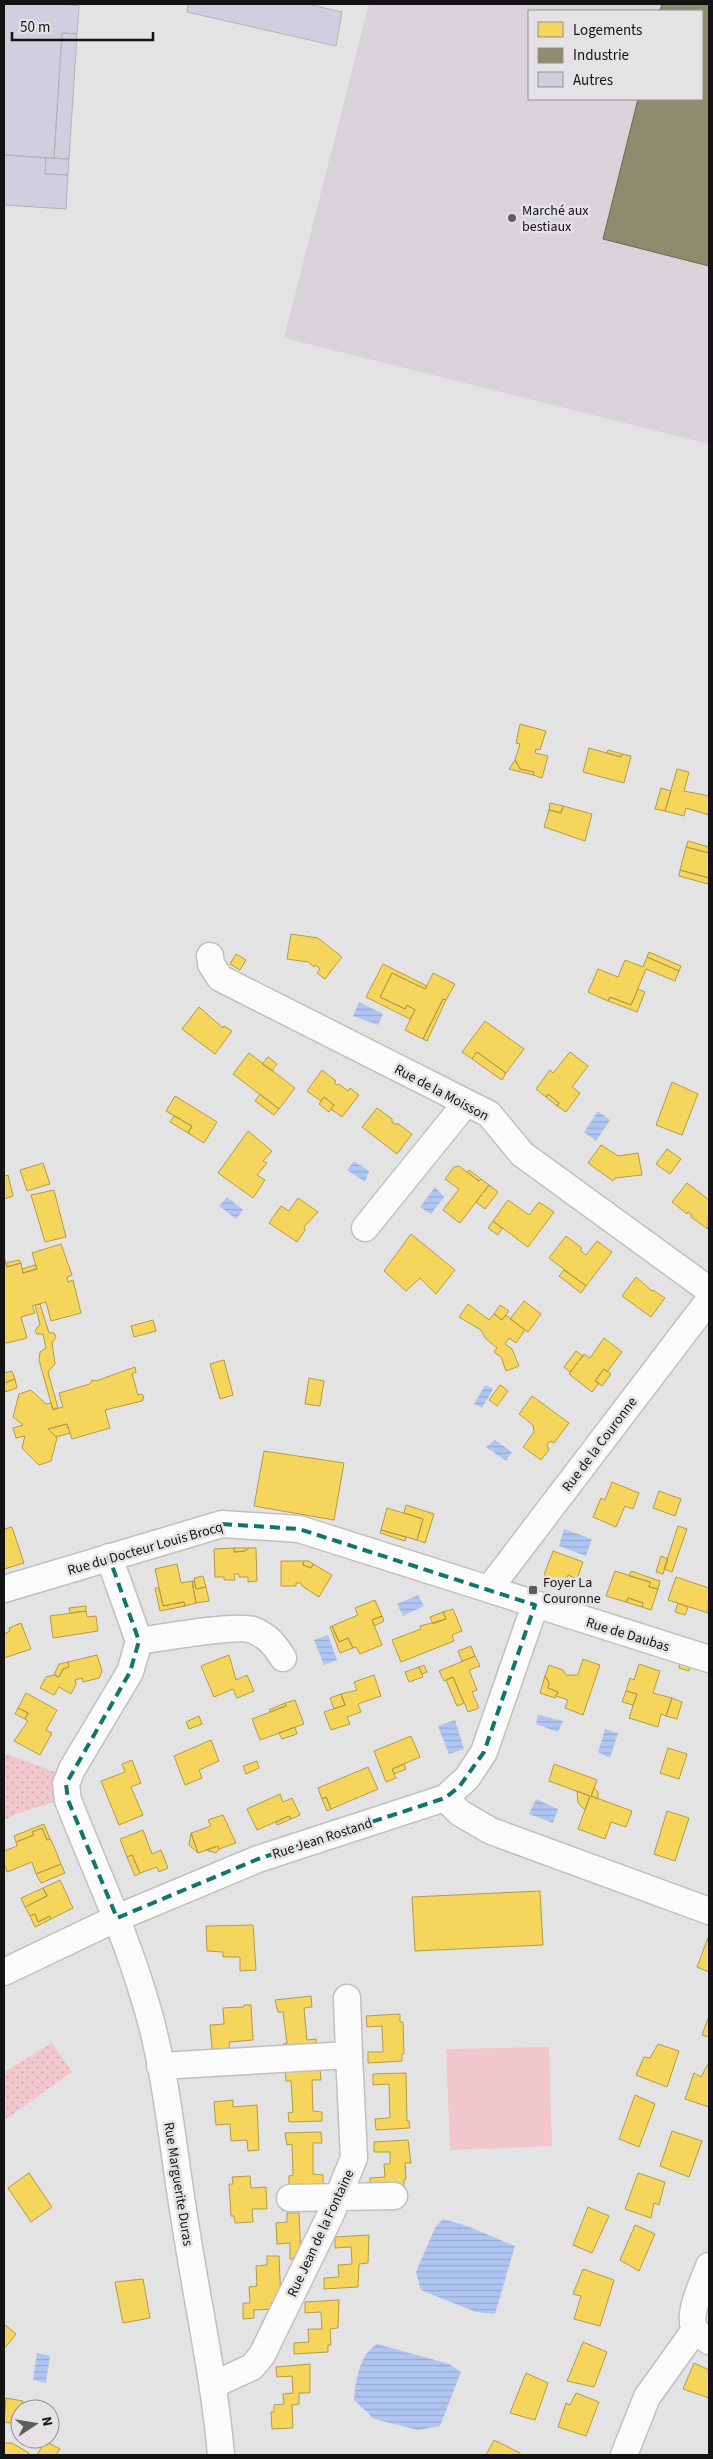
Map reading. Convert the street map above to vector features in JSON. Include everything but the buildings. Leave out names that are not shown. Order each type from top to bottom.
[{"type":"street","name":"Rue de la Moisson","points":[[210,956],[211,964],[220,978],[489,1114],[522,1154],[709,1290]]},
{"type":"street","points":[[365,1228],[466,1103]]},
{"type":"street","name":"Rue de la Couronne","points":[[489,1589],[709,1300]]},
{"type":"street","name":"Rue du Docteur Louis Brocq","points":[[4,1589],[222,1524],[299,1529],[489,1589]]},
{"type":"street","points":[[109,1557],[140,1641],[226,1630],[251,1629],[273,1641],[283,1658]]},
{"type":"street","name":"Rue de Daubas","points":[[489,1589],[709,1659]]},
{"type":"street","name":"Rue Jean Rostand","points":[[4,1972],[117,1918],[258,1859],[445,1798],[467,1778],[484,1752],[535,1605]]},
{"type":"street","name":"Rue Marguerite Duras","points":[[140,1641],[130,1672],[72,1769],[66,1784],[68,1800],[117,1918],[144,1995],[160,2066],[213,2385],[221,2455]]},
{"type":"street","points":[[445,1798],[460,1813],[491,1831],[709,1911]]},
{"type":"street","name":"Rue Jean de la Fontaine","points":[[213,2385],[252,2367],[262,2355],[338,2197],[354,2158],[347,1998]]},
{"type":"street","points":[[160,2066],[349,2055]]},
{"type":"street","points":[[290,2198],[394,2196]]},
{"type":"street","points":[[624,2455],[647,2397],[702,2336],[693,2310],[709,2266]]},
{"type":"highlighted area","points":[[222,1524],[299,1529],[535,1605],[484,1752],[459,1787],[445,1798],[258,1859],[117,1918],[68,1800],[66,1784],[130,1672],[139,1641],[109,1557]]},
{"type":"shaded area","name":"Marché aux bestiaux","points":[[369,4],[709,4],[709,444],[284,338]]},
{"type":"shaded area","points":[[4,1753],[58,1773],[57,1801],[16,1814],[4,1821]]},
{"type":"shaded area","points":[[52,2043],[72,2072],[4,2120],[4,2072]]},
{"type":"shaded area","points":[[549,2047],[552,2146],[450,2150],[446,2049]]},
{"type":"water","points":[[359,1002],[383,1014],[378,1025],[353,1016]]},
{"type":"water","points":[[598,1111],[610,1120],[596,1141],[584,1132]]},
{"type":"water","points":[[354,1161],[369,1171],[365,1182],[347,1170]]},
{"type":"water","points":[[435,1187],[444,1197],[431,1214],[420,1207]]},
{"type":"water","points":[[227,1197],[243,1210],[236,1219],[219,1206]]},
{"type":"water","points":[[485,1385],[493,1389],[482,1408],[474,1404]]},
{"type":"water","points":[[495,1440],[512,1452],[506,1461],[486,1447]]},
{"type":"water","points":[[564,1529],[592,1539],[586,1556],[559,1546]]},
{"type":"water","points":[[418,1595],[424,1606],[403,1616],[397,1604]]},
{"type":"water","points":[[328,1635],[337,1660],[324,1665],[314,1640]]},
{"type":"water","points":[[538,1715],[563,1721],[558,1732],[536,1724]]},
{"type":"water","points":[[455,1720],[464,1749],[449,1754],[438,1726]]},
{"type":"water","points":[[605,1729],[618,1733],[610,1758],[598,1752]]},
{"type":"water","points":[[536,1799],[558,1809],[553,1823],[529,1814]]},
{"type":"water","points":[[443,2219],[467,2226],[515,2246],[495,2314],[476,2312],[421,2290],[416,2272],[435,2228]]},
{"type":"water","points":[[377,2344],[449,2364],[461,2372],[440,2426],[418,2430],[374,2419],[354,2400],[357,2376],[362,2361]]},
{"type":"water","points":[[37,2353],[50,2356],[46,2383],[33,2380]]},
{"type":"place","name":"Marché aux bestiaux","points":[[512,218]]},
{"type":"place","name":"Foyer La Couronne","points":[[533,1590]]}]
